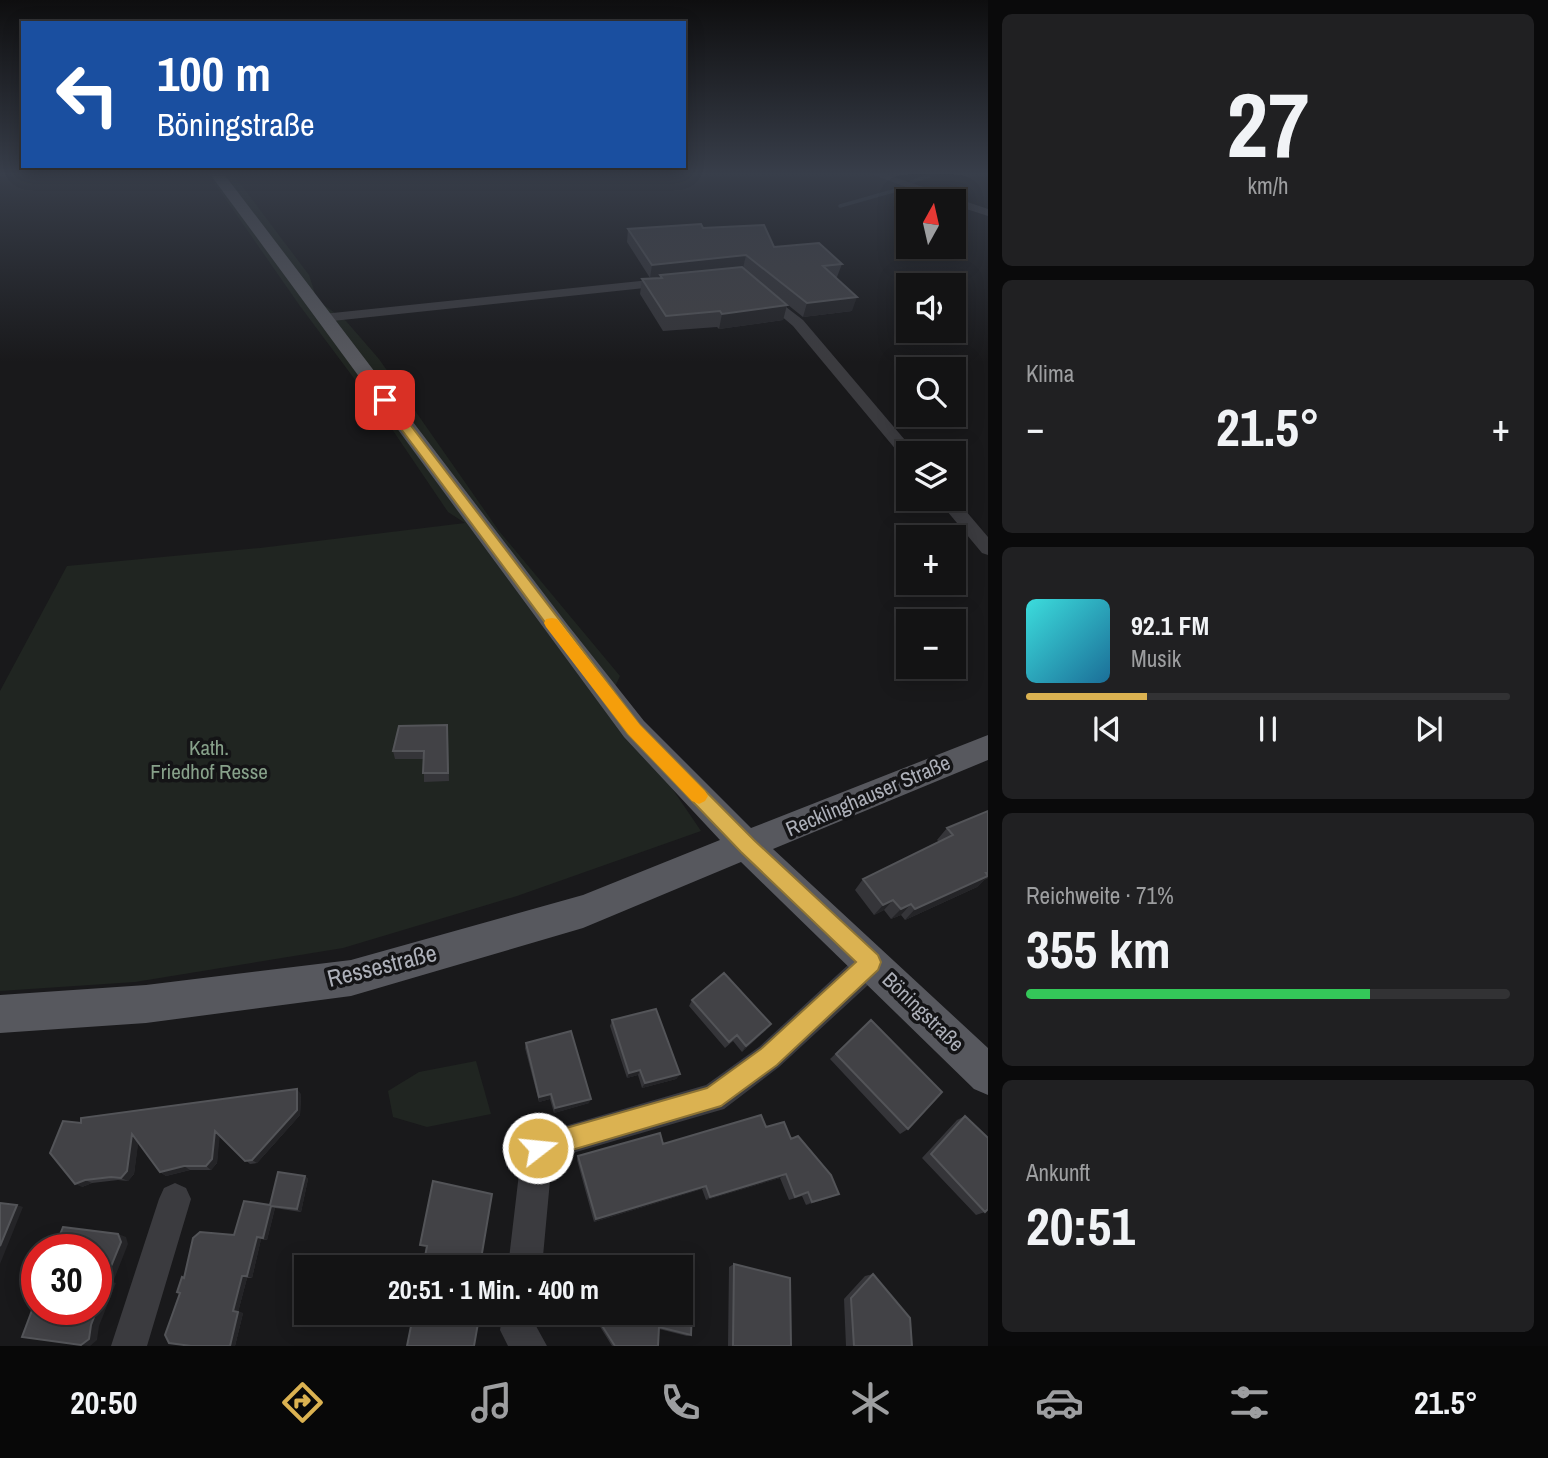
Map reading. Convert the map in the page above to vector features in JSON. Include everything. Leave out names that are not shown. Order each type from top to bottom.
[{"type":"main road","name":"Böningstraße","points":[[263,237],[634,729],[747,846],[988,1075]]},
{"type":"main road","name":"Recklinghauser Straße","points":[[747,846],[988,747]]},
{"type":"main road","name":"Ressestraße","points":[[0,1014],[146,1004],[351,978],[583,911],[747,846]]},
{"type":"street","points":[[323,318],[680,281]]},
{"type":"street","points":[[752,283],[798,323],[897,441]]},
{"type":"street","points":[[956,511],[988,549]]},
{"type":"street","points":[[526,1255],[538,1148],[713,1098],[769,1057],[871,962]]},
{"type":"street","points":[[130,1346],[174,1199]]},
{"type":"street","points":[[519,1325],[518,1330],[529,1346]]},
{"type":"green space","name":"Kath. Friedhof Resse","points":[[252,237],[280,237],[309,275],[317,300],[346,321],[379,359],[499,531],[620,676],[610,697],[701,831],[517,896],[343,948],[135,982],[0,991],[0,691],[67,566],[260,548],[465,523],[448,512],[369,395],[300,306]]},
{"type":"green space","points":[[476,1061],[491,1114],[427,1127],[393,1117],[388,1091],[419,1072]]},
{"type":"building","points":[[633,237],[769,237],[774,247],[819,243],[842,264],[823,266],[857,297],[807,303],[746,255],[652,265]]},
{"type":"building","points":[[742,267],[787,305],[722,314],[720,311],[666,316],[642,279],[662,278],[660,275]]},
{"type":"building","points":[[447,725],[448,773],[423,773],[424,751],[393,751],[399,726]]},
{"type":"building","points":[[988,811],[988,876],[915,909],[911,904],[901,909],[893,900],[883,905],[863,879],[953,835],[947,828]]},
{"type":"building","points":[[724,973],[771,1024],[746,1046],[737,1035],[729,1042],[692,1000]]},
{"type":"building","points":[[656,1009],[680,1074],[645,1083],[640,1070],[629,1073],[612,1020]]},
{"type":"building","points":[[871,1020],[942,1092],[908,1129],[836,1054]]},
{"type":"building","points":[[571,1031],[591,1099],[555,1108],[551,1094],[539,1097],[526,1043]]},
{"type":"building","points":[[297,1089],[297,1110],[252,1160],[245,1161],[215,1131],[212,1159],[206,1166],[184,1166],[160,1172],[132,1134],[127,1171],[121,1178],[85,1180],[75,1184],[50,1153],[63,1121],[81,1123],[81,1118]]},
{"type":"building","points":[[761,1115],[766,1127],[784,1122],[791,1139],[798,1136],[831,1175],[839,1194],[812,1202],[808,1192],[795,1197],[786,1174],[710,1197],[706,1186],[596,1219],[578,1156],[660,1133],[663,1144]]},
{"type":"building","points":[[965,1116],[988,1138],[988,1209],[985,1212],[931,1154]]},
{"type":"building","points":[[278,1172],[305,1176],[297,1209],[271,1206],[263,1238],[257,1237],[247,1276],[242,1276],[233,1311],[238,1312],[230,1346],[169,1343],[165,1335],[180,1293],[177,1292],[182,1277],[184,1278],[193,1238],[200,1232],[234,1235],[244,1201],[270,1205]]},
{"type":"building","points":[[433,1181],[492,1194],[482,1255],[425,1255],[427,1246],[420,1245]]},
{"type":"building","points":[[0,1203],[17,1205],[0,1246]]},
{"type":"building","points":[[63,1227],[118,1234],[121,1242],[112,1264],[112,1234],[60,1234]]},
{"type":"building","points":[[734,1264],[790,1278],[791,1346],[733,1346]]},
{"type":"building","points":[[873,1274],[910,1318],[912,1346],[854,1346],[851,1298]]},
{"type":"building","points":[[26,1325],[91,1325],[89,1339],[81,1345],[22,1337]]},
{"type":"building","points":[[411,1325],[478,1325],[474,1346],[407,1346]]},
{"type":"building","points":[[602,1325],[691,1325],[691,1335],[659,1327],[658,1346],[615,1346]]},
{"type":"slow traffic","points":[[552,623],[634,729],[699,796]]},
{"type":"route","points":[[385,400],[634,729],[747,846],[871,962],[769,1057],[713,1098],[538,1148]]}]
